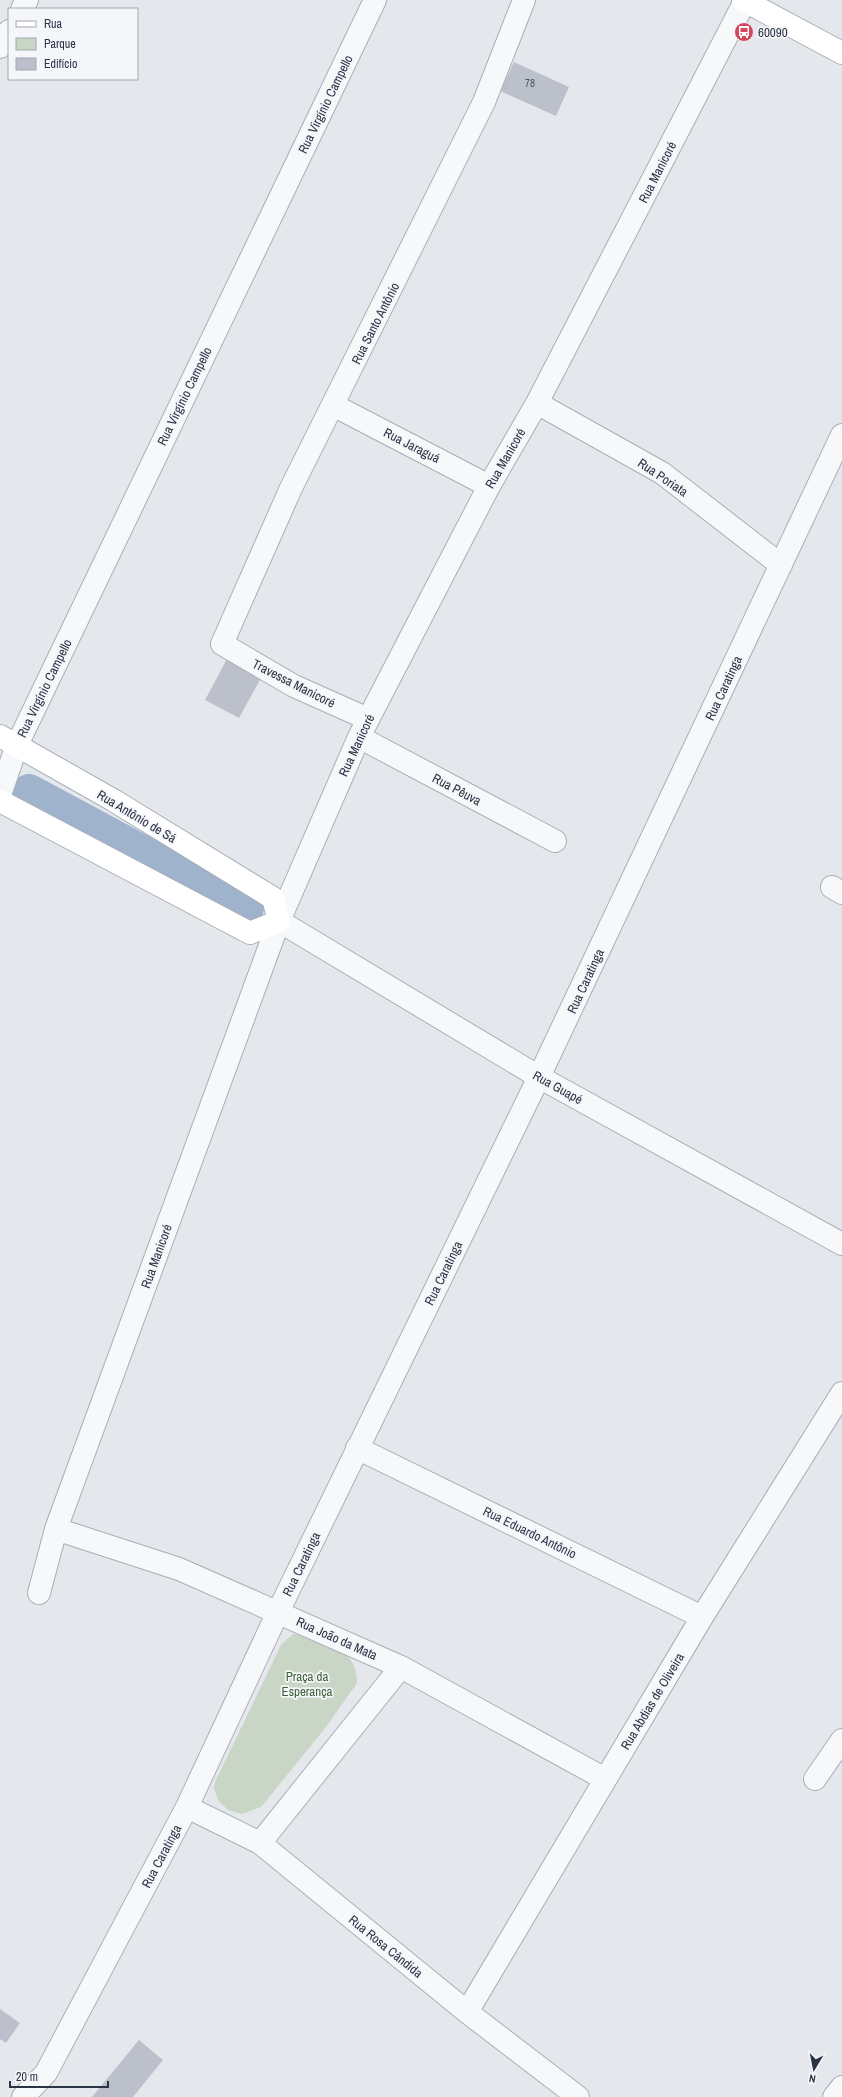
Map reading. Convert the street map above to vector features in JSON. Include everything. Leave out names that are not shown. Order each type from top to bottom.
[{"type":"street","name":"Rua Virgínio Campello","points":[[1,794],[9,747],[375,0]]},
{"type":"street","name":"Rua Santo Antônio","points":[[222,644],[291,488],[484,102],[524,0]]},
{"type":"street","points":[[744,0],[842,53]]},
{"type":"street","name":"Rua Manicoré","points":[[39,1593],[56,1529],[278,921],[363,728],[489,486],[537,403],[744,0]]},
{"type":"street","points":[[0,47],[8,33]]},
{"type":"street","name":"Rua Poriata","points":[[537,403],[662,473],[781,565]]},
{"type":"street","name":"Rua Jaraguá","points":[[333,405],[489,486]]},
{"type":"street","name":"Rua Caratinga","points":[[23,2097],[46,2073],[187,1807],[278,1612],[539,1077],[842,435]]},
{"type":"street","name":"Travessa Manicoré","points":[[222,644],[363,728]]},
{"type":"street","name":"Rua Pêuva","points":[[363,728],[555,841]]},
{"type":"street","name":"Rua Antônio de Sá","points":[[9,747],[113,800],[273,898],[278,921]]},
{"type":"street","points":[[1,794],[250,933],[278,921]]},
{"type":"street","name":"Rua Guapé","points":[[278,921],[539,1077],[842,1244]]},
{"type":"street","name":"Rua Abdias de Oliveira","points":[[467,2012],[702,1617],[842,1393]]},
{"type":"street","name":"Rua Eduardo Antônio","points":[[358,1448],[702,1617]]},
{"type":"street","name":"Rua João da Mata","points":[[56,1529],[179,1568],[401,1667],[605,1779]]},
{"type":"street","points":[[260,1842],[401,1667]]},
{"type":"street","points":[[815,1779],[842,1740]]},
{"type":"street","name":"Rua Rosa Cândida","points":[[187,1807],[260,1842],[467,2012],[578,2097]]},
{"type":"street","points":[[834,2097],[842,2087]]},
{"type":"green space","name":"Praça da Esperança","points":[[293,1634],[314,1639],[346,1655],[354,1667],[357,1683],[326,1727],[261,1807],[242,1814],[228,1810],[218,1800],[214,1788],[215,1782],[281,1645]]},
{"type":"building","points":[[514,62],[569,87],[556,116],[500,91]]},
{"type":"building","points":[[227,659],[261,678],[239,718],[205,700]]},
{"type":"building","points":[[0,2009],[20,2023],[6,2043],[0,2039]]},
{"type":"building","points":[[139,2040],[163,2060],[133,2097],[92,2097]]},
{"type":"waterway","points":[[29,791],[247,908]]},
{"type":"place","name":"60090","points":[[744,32]]}]
